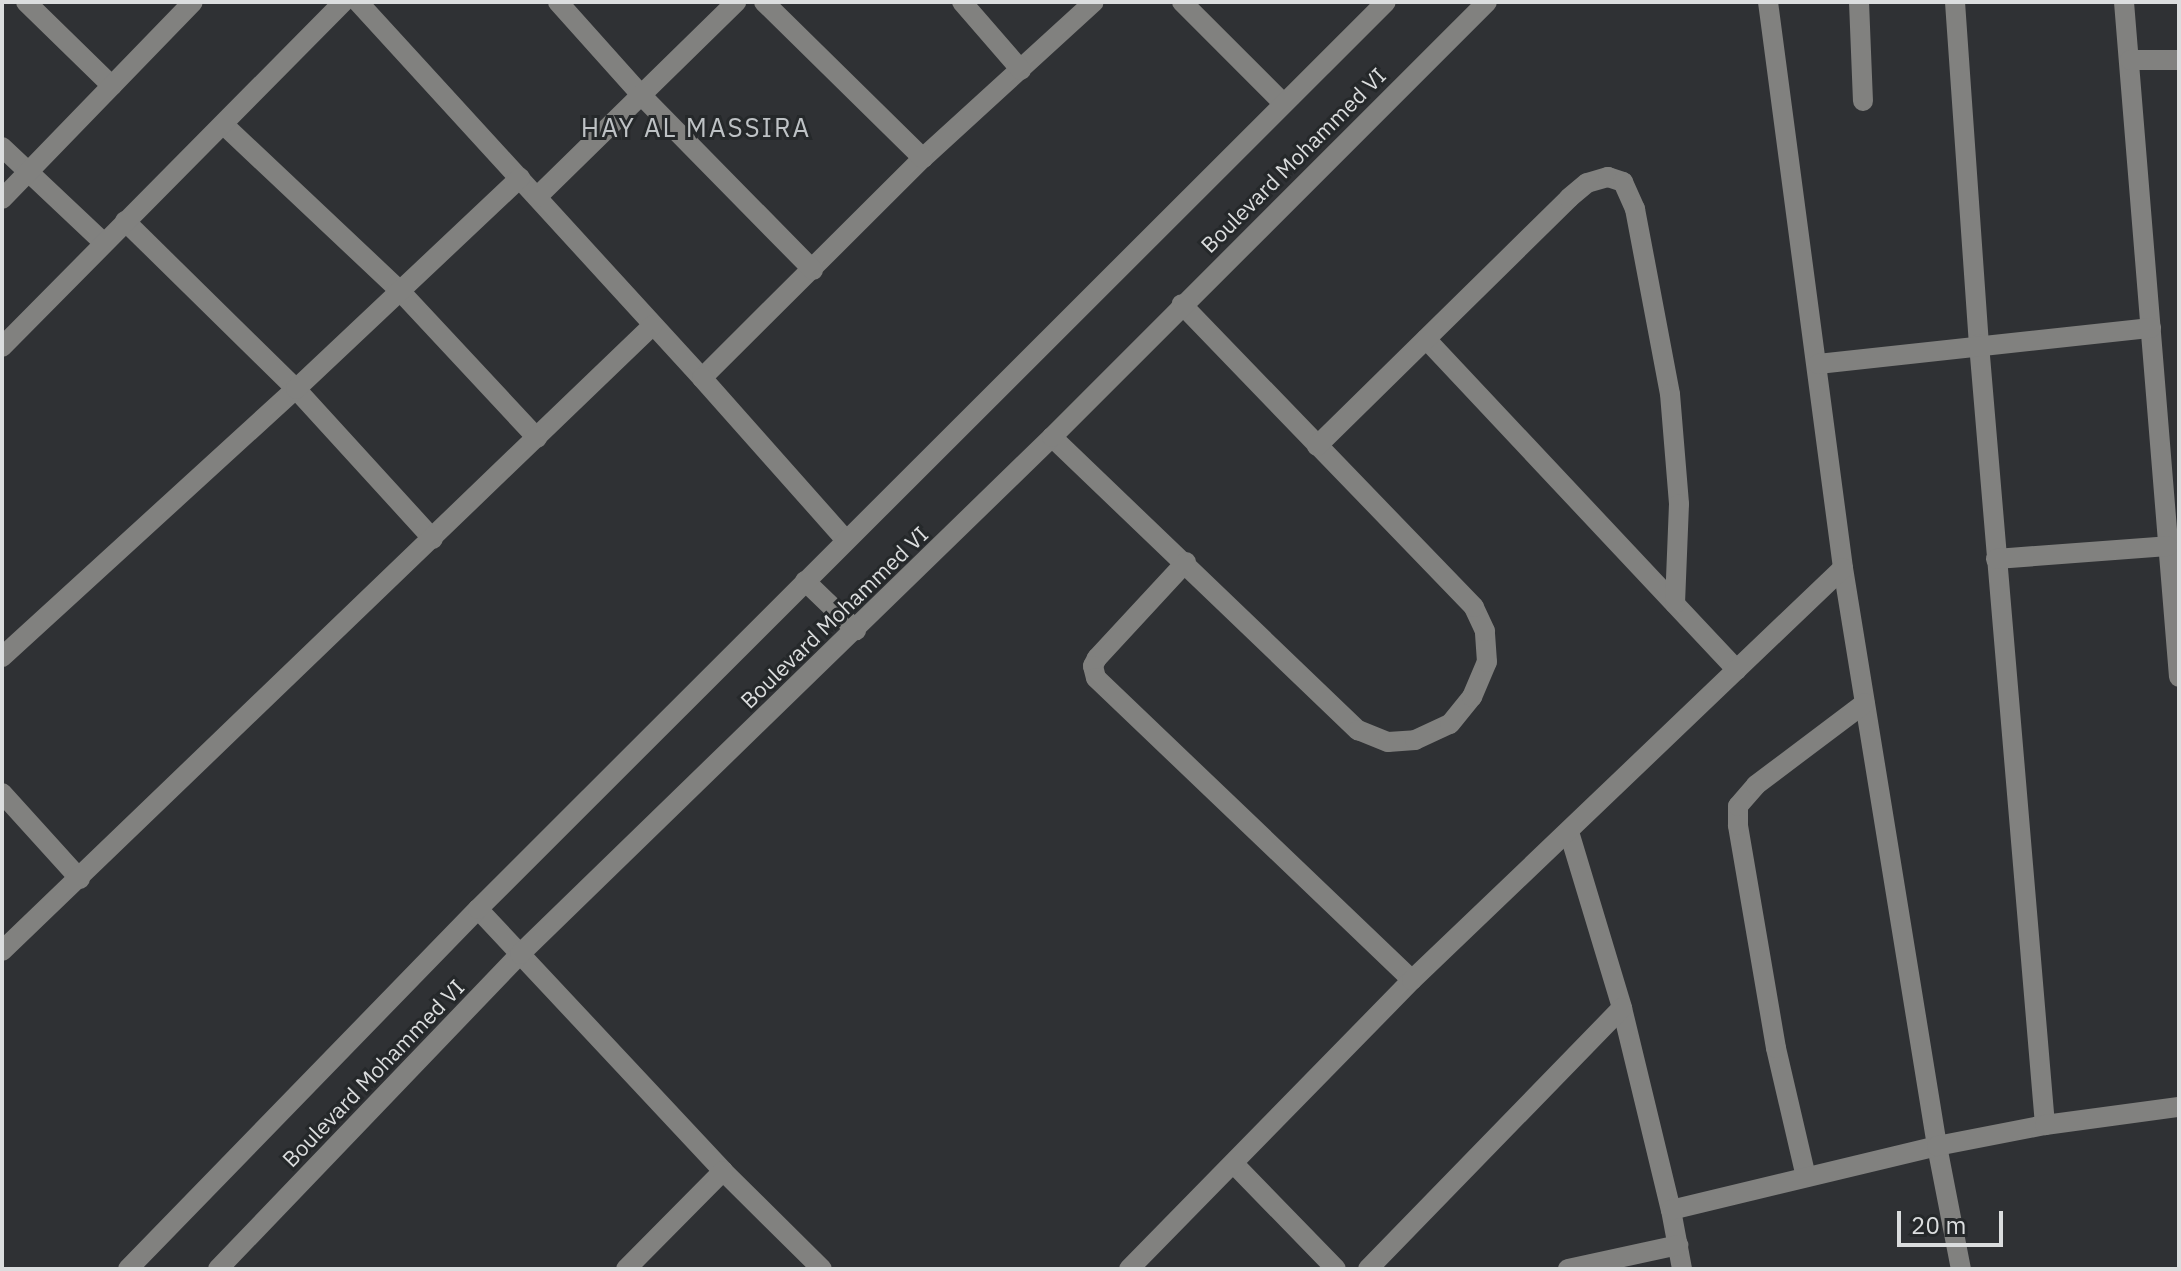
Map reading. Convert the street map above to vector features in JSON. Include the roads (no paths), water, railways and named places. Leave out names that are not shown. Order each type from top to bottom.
[{"type":"street","points":[[26,2],[112,86]]},
{"type":"street","points":[[2,199],[193,2]]},
{"type":"street","points":[[2,347],[344,2]]},
{"type":"street","points":[[358,2],[846,540]]},
{"type":"street","points":[[558,2],[642,96],[813,270]]},
{"type":"street","points":[[537,197],[736,2]]},
{"type":"street","points":[[764,2],[923,158]]},
{"type":"street","points":[[962,2],[1021,70]]},
{"type":"street","points":[[702,378],[923,158],[1094,2]]},
{"type":"street","points":[[1182,2],[1283,103]]},
{"type":"street","name":"Boulevard Mohammed VI","points":[[128,1269],[478,909],[1386,2]]},
{"type":"street","name":"Boulevard Mohammed VI","points":[[218,1269],[520,954],[856,630],[1487,2]]},
{"type":"street","points":[[1768,2],[1843,568],[1937,1146],[1961,1269]]},
{"type":"street","points":[[1859,2],[1863,101]]},
{"type":"street","points":[[1955,2],[1996,559],[2045,1125]]},
{"type":"street","points":[[2124,2],[2179,677]]},
{"type":"street","points":[[2130,60],[2179,60]]},
{"type":"street","points":[[224,125],[400,291],[537,438]]},
{"type":"street","points":[[2,147],[104,243]]},
{"type":"street","points":[[1317,446],[1587,183],[1608,177],[1623,182],[1635,209],[1670,394],[1679,504],[1675,604]]},
{"type":"street","points":[[2,657],[296,389],[520,178]]},
{"type":"street","points":[[125,221],[296,389],[433,539]]},
{"type":"street","points":[[1052,437],[1358,730],[1388,742],[1415,740],[1450,724],[1472,697],[1487,662],[1485,631],[1474,607],[1181,304]]},
{"type":"street","points":[[2,951],[653,325]]},
{"type":"street","points":[[1818,364],[1979,344],[2151,328]]},
{"type":"street","points":[[1426,339],[1737,670]]},
{"type":"street","points":[[1996,559],[2168,546]]},
{"type":"street","points":[[1186,562],[1097,658],[1093,666],[1096,678],[1412,980]]},
{"type":"street","points":[[1129,1269],[1412,980],[1843,568]]},
{"type":"street","points":[[805,581],[856,630]]},
{"type":"street","points":[[1806,1177],[1776,1048],[1738,825],[1738,806],[1756,785],[1865,703]]},
{"type":"street","points":[[2,793],[80,879]]},
{"type":"street","points":[[1569,832],[1622,1008],[1671,1210],[1682,1269]]},
{"type":"street","points":[[478,909],[723,1171],[822,1269]]},
{"type":"street","points":[[1368,1269],[1622,1008]]},
{"type":"street","points":[[1671,1210],[1937,1146],[2045,1125],[2179,1107]]},
{"type":"street","points":[[1234,1164],[1336,1269]]},
{"type":"street","points":[[639,1265],[723,1171]]},
{"type":"street","points":[[1568,1269],[1678,1245]]},
{"type":"district","name":"HAY AL MASSIRA","points":[[696,128]]}]
